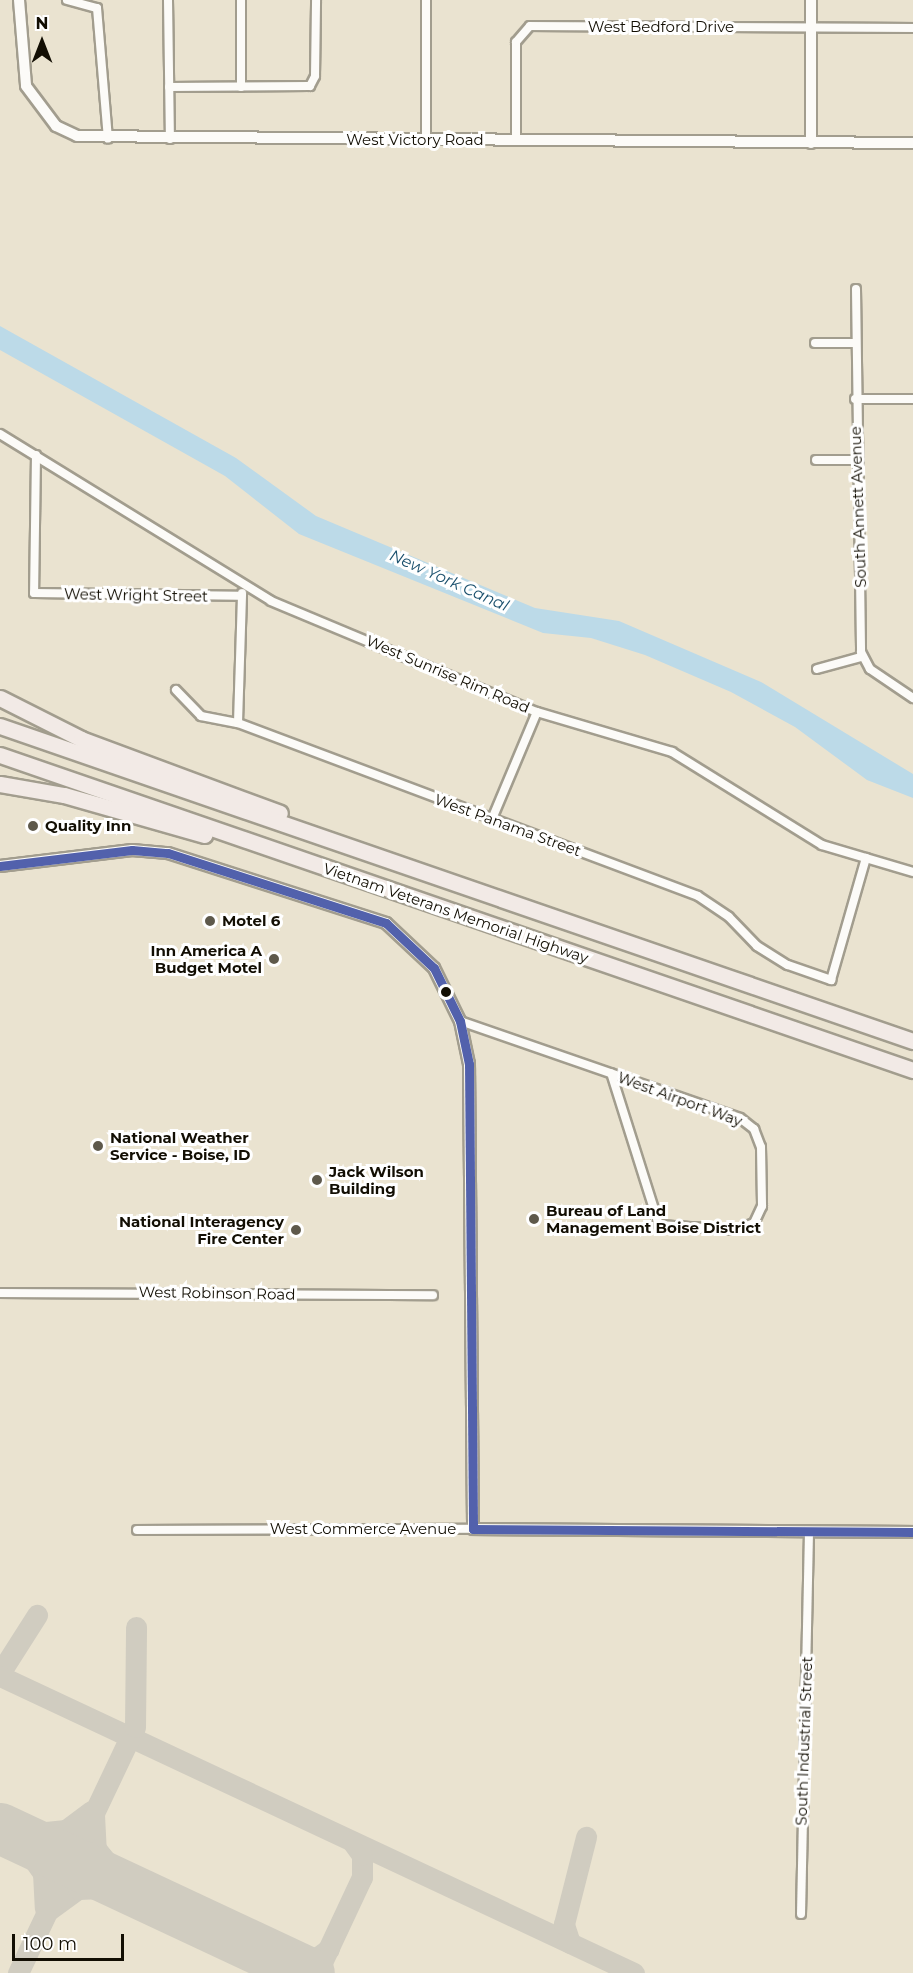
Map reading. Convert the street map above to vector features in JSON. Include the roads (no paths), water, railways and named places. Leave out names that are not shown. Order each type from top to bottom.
[{"type":"highway","points":[[0,698],[81,739],[248,799],[382,857]]},
{"type":"highway","name":"Vietnam Veterans Memorial Highway","points":[[0,726],[913,1039]]},
{"type":"highway","name":"Vietnam Veterans Memorial Highway","points":[[0,755],[913,1071]]},
{"type":"highway","points":[[0,784],[64,795],[306,860]]},
{"type":"street","name":"West Victory Road","points":[[19,0],[19,57],[26,87],[39,107],[56,126],[77,136],[108,139],[913,143]]},
{"type":"street","points":[[67,0],[97,8],[108,139]]},
{"type":"street","points":[[168,0],[170,139]]},
{"type":"street","points":[[241,0],[241,87]]},
{"type":"street","points":[[169,87],[241,87],[313,83],[316,0]]},
{"type":"street","points":[[426,0],[426,140]]},
{"type":"street","points":[[811,0],[811,142]]},
{"type":"street","name":"West Bedford Drive","points":[[516,140],[516,42],[524,28],[913,28]]},
{"type":"street","name":"South Annett Avenue","points":[[856,289],[854,460],[861,657]]},
{"type":"street","points":[[815,343],[855,343]]},
{"type":"street","points":[[855,399],[913,399]]},
{"type":"street","name":"West Sunrise Rim Road","points":[[0,434],[247,589],[537,711],[672,752],[822,844],[913,872]]},
{"type":"street","name":"West Wright Street","points":[[36,455],[34,593],[238,596]]},
{"type":"street","points":[[816,460],[854,460]]},
{"type":"street","points":[[238,723],[238,596],[247,589]]},
{"type":"street","points":[[817,669],[861,657],[870,669],[913,698]]},
{"type":"street","name":"West Panama Street","points":[[176,690],[201,716],[238,723],[698,896],[765,951],[831,980],[866,858]]},
{"type":"street","points":[[492,819],[537,711]]},
{"type":"street","points":[[0,866],[124,850],[168,853],[347,906],[386,923],[422,953],[445,985],[460,1021],[469,1064],[473,1529]]},
{"type":"street","name":"West Airport Way","points":[[460,1021],[611,1073],[740,1118],[754,1129],[761,1147],[762,1206],[754,1222],[737,1230],[659,1225],[611,1073]]},
{"type":"street","name":"West Robinson Road","points":[[0,1293],[433,1295]]},
{"type":"street","name":"West Commerce Avenue","points":[[136,1530],[473,1529],[913,1532]]},
{"type":"street","name":"South Industrial Street","points":[[801,1914],[809,1532]]},
{"type":"water","name":"New York Canal","points":[[0,326],[236,458],[316,516],[535,608],[619,621],[761,682],[913,774],[913,798],[867,780],[795,727],[731,692],[645,655],[591,638],[543,633],[299,534],[225,476],[0,350]]},
{"type":"place","name":"Quality Inn","points":[[33,826]]},
{"type":"place","name":"Motel 6","points":[[210,921]]},
{"type":"place","name":"Inn America A Budget Motel","points":[[274,959]]},
{"type":"place","name":"National Weather Service - Boise, ID","points":[[98,1146]]},
{"type":"place","name":"Jack Wilson Building","points":[[317,1180]]},
{"type":"place","name":"Bureau of Land Management Boise District","points":[[534,1219]]},
{"type":"place","name":"National Interagency Fire Center","points":[[296,1230]]}]
